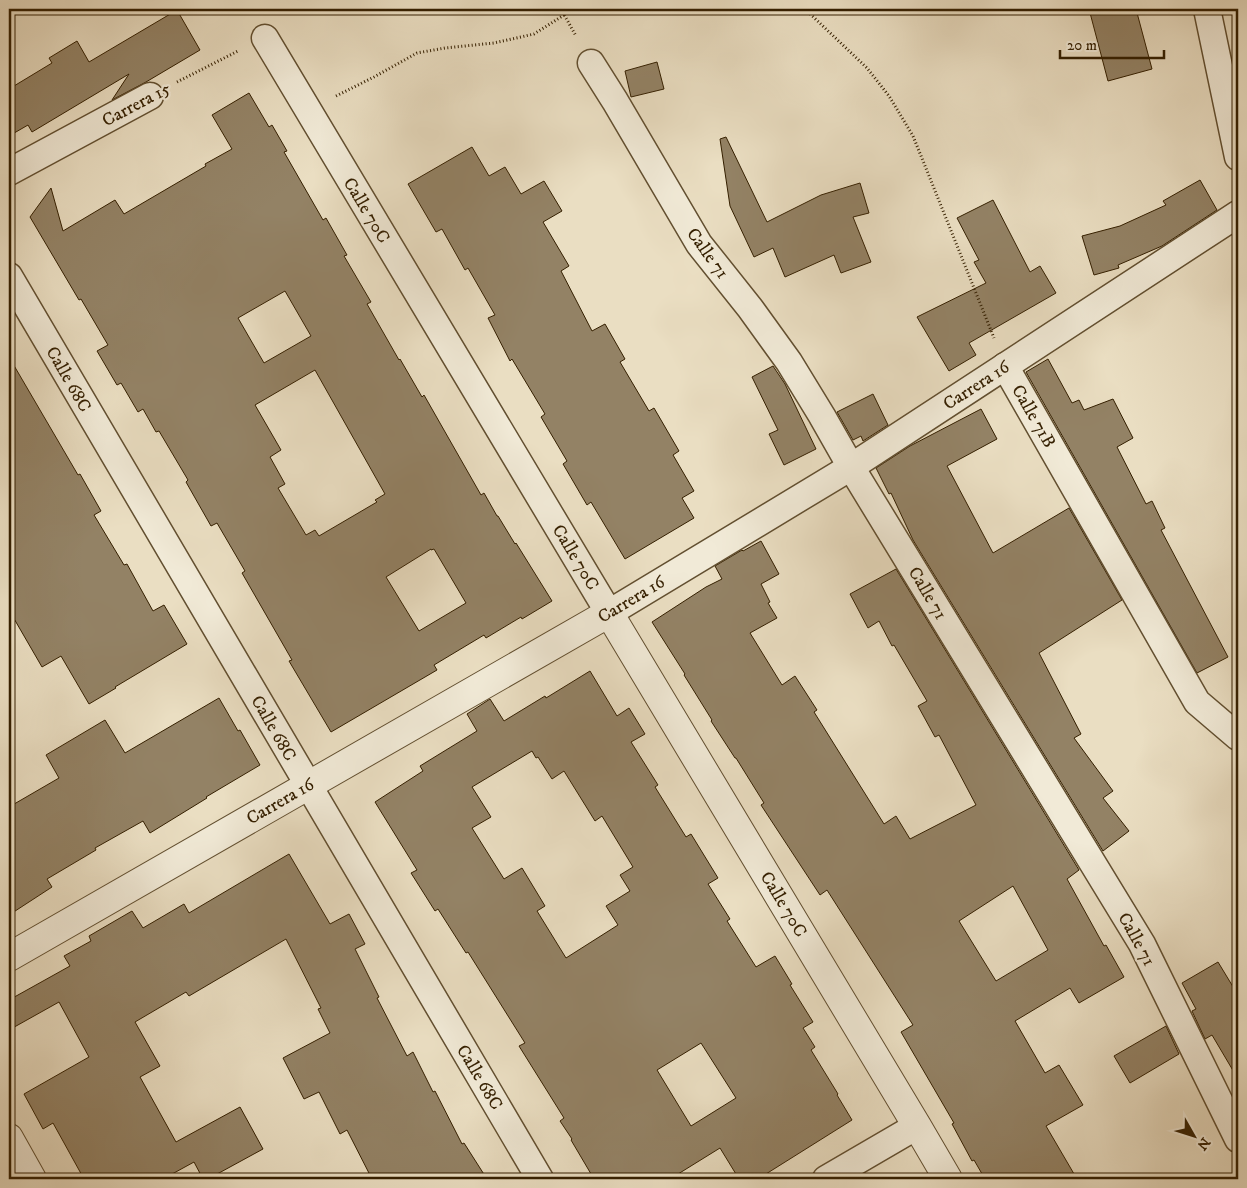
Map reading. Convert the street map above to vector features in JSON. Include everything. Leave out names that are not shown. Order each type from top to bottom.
[{"type":"street","points":[[1207,9],[1238,157]]},
{"type":"street","name":"Calle 70C","points":[[265,38],[948,1179]]},
{"type":"street","name":"Calle 71","points":[[591,63],[699,244],[750,308],[789,362],[1142,944],[1238,1139]]},
{"type":"street","name":"Carrera 15","points":[[9,172],[150,96]]},
{"type":"street","name":"Carrera 16","points":[[9,957],[609,613],[851,467],[1238,214]]},
{"type":"street","name":"Calle 68C","points":[[9,276],[540,1179]]},
{"type":"street","name":"Calle 71B","points":[[1005,366],[1197,702],[1238,737]]},
{"type":"street","points":[[826,1179],[917,1126]]},
{"type":"street","points":[[9,1138],[32,1179]]},
{"type":"path","name":"Calle 71B","points":[[804,9],[867,68],[889,96],[913,136],[1005,366]]},
{"type":"path","points":[[308,110],[417,53],[494,43],[534,34],[564,15]]},
{"type":"path","name":"Carrera 15","points":[[150,96],[265,38]]},
{"type":"building","points":[[1089,9],[1136,9],[1152,69],[1108,81]]},
{"type":"building","points":[[177,10],[200,50],[112,100],[129,74],[32,132],[28,125],[9,136],[9,89],[52,63],[49,58],[77,41],[89,62]]},
{"type":"building","points":[[657,62],[664,89],[631,97],[625,71]]},
{"type":"building","points":[[249,93],[269,127],[272,125],[287,151],[284,152],[323,220],[326,218],[347,255],[344,256],[371,302],[367,304],[399,360],[422,397],[424,395],[481,495],[484,493],[552,601],[486,638],[484,635],[434,665],[437,670],[331,732],[289,661],[292,660],[242,573],[245,571],[217,523],[211,526],[186,482],[188,480],[159,431],[156,432],[143,409],[138,412],[121,383],[117,385],[97,351],[108,345],[30,217],[51,188],[63,231],[115,200],[124,214],[232,149],[212,115]],"holes":[[[285,291],[311,336],[264,363],[238,318]],[[315,370],[385,494],[375,500],[377,502],[319,536],[315,530],[306,535],[278,488],[285,484],[270,457],[281,450],[255,405]],[[431,549],[434,549],[466,603],[419,631],[386,577]]]},
{"type":"building","points":[[726,137],[767,222],[821,195],[860,183],[869,213],[853,217],[871,262],[841,273],[834,255],[785,277],[773,248],[754,257],[730,206],[720,139]]},
{"type":"building","points":[[472,147],[489,176],[505,167],[521,194],[544,181],[562,211],[543,222],[569,266],[561,271],[592,331],[605,324],[625,359],[620,362],[649,411],[654,408],[679,451],[673,455],[694,491],[682,498],[694,518],[625,559],[591,502],[587,505],[563,464],[567,461],[541,417],[545,414],[512,359],[510,361],[488,318],[495,315],[468,268],[465,270],[442,229],[436,232],[408,184]]},
{"type":"building","points":[[1200,180],[1217,210],[1162,246],[1118,265],[1119,268],[1094,275],[1082,236],[1120,226],[1166,205],[1163,201]]},
{"type":"building","points":[[993,200],[1030,272],[1040,266],[1056,293],[969,343],[976,355],[949,371],[917,317],[986,283],[974,262],[979,260],[957,218]]},
{"type":"building","points":[[9,357],[101,511],[94,515],[124,565],[127,564],[153,611],[164,605],[187,644],[89,704],[61,656],[42,667],[9,610]]},
{"type":"building","points":[[1048,359],[1072,403],[1079,400],[1084,410],[1113,399],[1133,438],[1117,447],[1146,504],[1152,501],[1165,528],[1161,530],[1228,657],[1197,673],[1026,372]]},
{"type":"building","points":[[773,366],[785,384],[816,449],[784,465],[769,434],[778,430],[752,377]]},
{"type":"building","points":[[873,394],[888,425],[863,441],[861,436],[853,440],[837,412]]},
{"type":"building","points":[[981,409],[997,439],[947,466],[993,553],[1069,508],[1122,600],[1039,653],[1081,734],[1074,738],[1113,791],[1103,798],[1129,831],[1103,851],[913,540],[891,493],[889,494],[876,468],[910,446]]},
{"type":"building","points":[[761,541],[779,574],[761,584],[770,602],[768,603],[777,618],[750,633],[782,685],[795,676],[817,710],[814,712],[884,824],[896,816],[910,839],[976,805],[939,735],[935,737],[918,706],[927,701],[894,645],[892,646],[879,621],[868,628],[850,594],[896,569],[1079,870],[1067,879],[1104,946],[1106,945],[1124,977],[1079,1003],[1070,988],[1015,1021],[1045,1073],[1059,1065],[1083,1105],[1046,1126],[1077,1179],[985,1179],[974,1160],[972,1161],[952,1124],[954,1123],[901,1032],[913,1025],[827,890],[820,895],[761,805],[764,803],[711,721],[685,674],[652,622],[706,587],[722,579],[715,566]],"holes":[[[1013,886],[1048,950],[996,981],[959,921]]]},
{"type":"building","points":[[590,671],[617,716],[629,708],[645,734],[631,742],[658,785],[655,787],[686,837],[691,834],[718,878],[708,884],[730,919],[727,921],[756,967],[775,956],[813,1022],[803,1028],[815,1047],[811,1050],[852,1120],[758,1179],[739,1179],[720,1148],[670,1179],[594,1179],[560,1121],[564,1118],[519,1046],[525,1043],[468,952],[466,953],[438,909],[435,911],[411,873],[417,870],[375,802],[423,771],[420,766],[477,731],[467,714],[490,699],[504,721],[545,696],[546,698]],"holes":[[[532,751],[552,779],[564,771],[595,821],[602,816],[633,867],[620,875],[630,891],[606,906],[618,925],[566,958],[537,911],[545,906],[522,868],[504,879],[472,828],[491,817],[472,787]],[[701,1043],[736,1098],[691,1126],[657,1070]]]},
{"type":"building","points":[[219,698],[260,765],[150,833],[143,821],[95,848],[96,850],[47,879],[52,887],[9,915],[9,807],[59,778],[46,755],[105,720],[125,753]]},
{"type":"building","points":[[289,854],[330,924],[349,914],[365,944],[355,949],[379,997],[377,998],[407,1056],[413,1052],[462,1144],[464,1143],[487,1179],[372,1179],[347,1130],[340,1134],[319,1092],[304,1099],[283,1058],[330,1033],[318,1009],[321,1008],[286,939],[189,996],[186,992],[135,1022],[160,1066],[140,1077],[176,1142],[240,1107],[263,1149],[208,1179],[203,1179],[194,1162],[163,1179],[84,1179],[53,1123],[43,1129],[24,1094],[89,1057],[59,1002],[9,1030],[9,1000],[70,966],[64,956],[91,941],[89,936],[132,911],[143,928],[184,904],[189,913]]},
{"type":"building","points":[[1218,962],[1238,995],[1238,1079],[1212,1035],[1205,1039],[1192,1011],[1196,1009],[1182,983]]},
{"type":"building","points":[[1166,1026],[1179,1054],[1130,1083],[1114,1056]]}]
